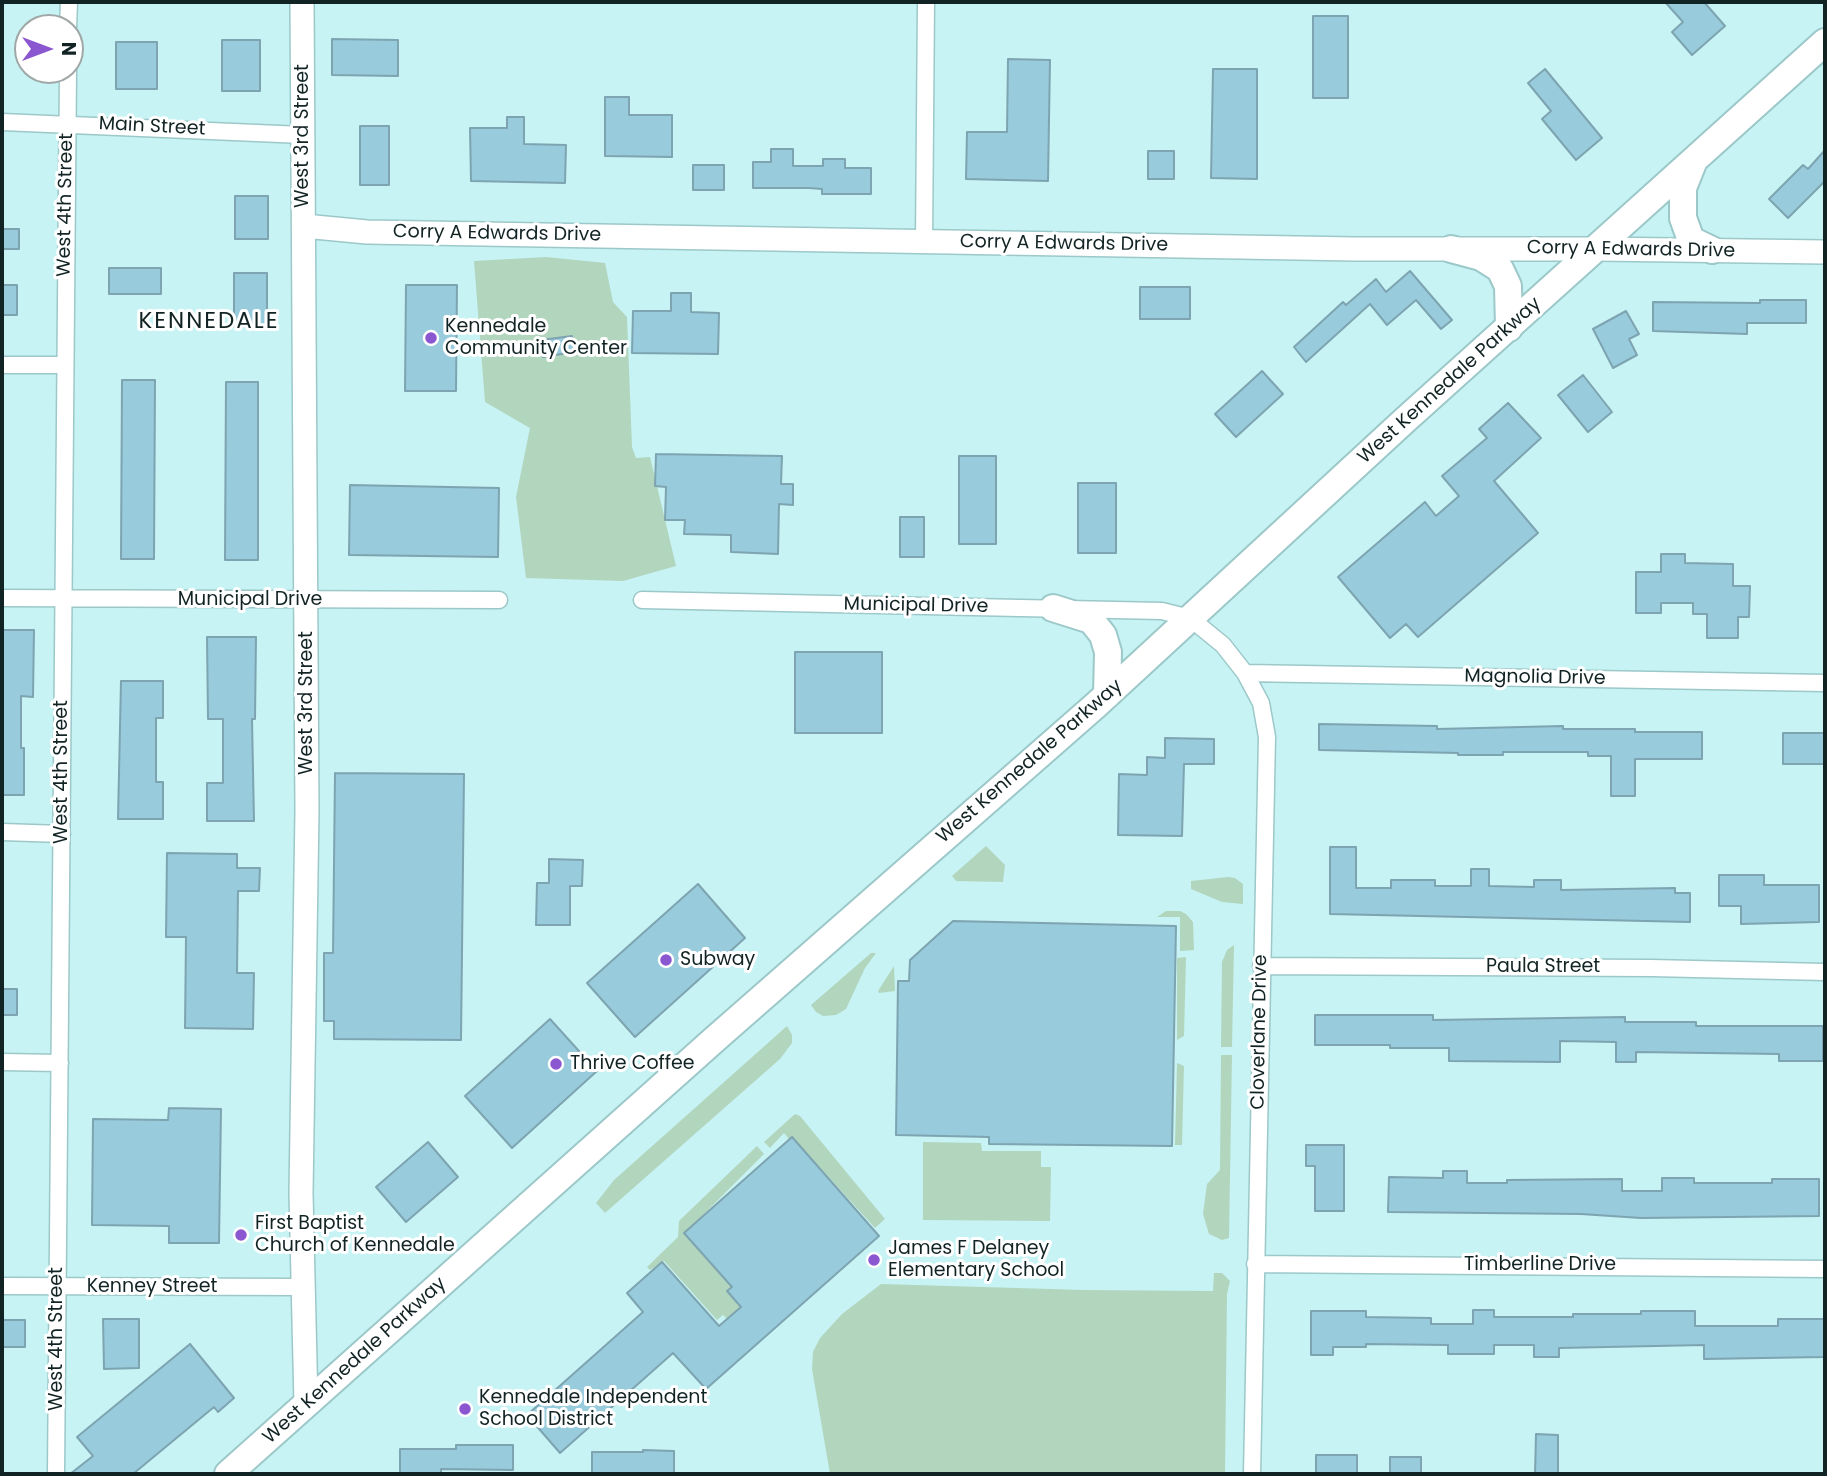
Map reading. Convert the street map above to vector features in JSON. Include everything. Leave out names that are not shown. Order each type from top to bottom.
[{"type":"main road","name":"West Kennedale Parkway","points":[[228,1474],[715,1039],[1107,695],[1825,42]]},
{"type":"main road","points":[[1693,161],[1683,188],[1683,218],[1691,240],[1712,250]]},
{"type":"main road","points":[[1451,249],[1481,257],[1500,269],[1508,286],[1509,328]]},
{"type":"main road","points":[[1053,608],[1091,620],[1103,635],[1108,652],[1107,695]]},
{"type":"main road","points":[[253,1474],[258,1448]]},
{"type":"street","name":"West 3rd Street","points":[[302,2],[307,811],[301,1193],[306,1405]]},
{"type":"street","points":[[923,242],[926,2]]},
{"type":"street","name":"West 4th Street","points":[[56,1474],[68,84]]},
{"type":"street","name":"Main Street","points":[[2,122],[303,135]]},
{"type":"street","name":"Corry A Edwards Drive","points":[[304,226],[368,232],[923,242],[1825,252]]},
{"type":"street","points":[[2,365],[64,365]]},
{"type":"street","name":"Municipal Drive","points":[[2,598],[499,600]]},
{"type":"street","name":"Municipal Drive","points":[[642,600],[1162,611],[1190,618]]},
{"type":"street","name":"Cloverlane Drive","points":[[1190,618],[1223,645],[1245,673],[1261,703],[1268,737],[1252,1474]]},
{"type":"street","name":"Magnolia Drive","points":[[1245,673],[1825,683]]},
{"type":"street","points":[[2,832],[62,834]]},
{"type":"street","name":"Paula Street","points":[[1261,966],[1825,972]]},
{"type":"street","points":[[2,1062],[60,1063]]},
{"type":"street","name":"Timberline Drive","points":[[1255,1264],[1825,1269]]},
{"type":"street","name":"Kenney Street","points":[[2,1286],[303,1287]]},
{"type":"green space","points":[[546,257],[605,263],[613,302],[627,317],[632,447],[636,458],[650,457],[676,566],[623,581],[526,578],[516,497],[530,428],[485,402],[474,261]]},
{"type":"green space","points":[[986,846],[1005,865],[1003,882],[956,881],[952,876]]},
{"type":"green space","points":[[1228,877],[1243,884],[1243,904],[1222,902],[1191,889],[1191,881]]},
{"type":"green space","points":[[1166,911],[1180,911],[1193,922],[1194,950],[1180,951],[1180,917],[1157,917]]},
{"type":"green space","points":[[1234,945],[1232,1047],[1221,1047],[1222,962],[1227,950]]},
{"type":"green space","points":[[871,953],[876,953],[865,968],[846,1009],[836,1015],[823,1016],[816,1012],[811,1005]]},
{"type":"green space","points":[[1186,957],[1184,1036],[1177,1040],[1177,958]]},
{"type":"green space","points":[[894,966],[895,991],[879,993],[878,991]]},
{"type":"green space","points":[[787,1026],[792,1035],[792,1043],[780,1059],[605,1213],[596,1203],[614,1180]]},
{"type":"green space","points":[[1221,1055],[1232,1055],[1229,1238],[1222,1240],[1209,1234],[1203,1214],[1207,1184],[1220,1170]]},
{"type":"green space","points":[[1177,1063],[1184,1066],[1182,1145],[1175,1145]]},
{"type":"green space","points":[[795,1114],[800,1116],[885,1219],[875,1228],[792,1137],[789,1139],[784,1133],[770,1148],[764,1142]]},
{"type":"green space","points":[[923,1142],[981,1143],[982,1151],[1041,1151],[1041,1167],[1051,1167],[1050,1221],[923,1220]]},
{"type":"green space","points":[[757,1146],[764,1154],[685,1233],[732,1287],[727,1292],[741,1307],[727,1319],[723,1315],[717,1320],[664,1261],[650,1270],[647,1267],[678,1237],[679,1221]]},
{"type":"green space","points":[[1214,1273],[1222,1273],[1230,1281],[1227,1294],[1225,1474],[830,1474],[812,1369],[813,1352],[820,1338],[842,1314],[881,1284],[1213,1291]]},
{"type":"building","points":[[1665,2],[1704,2],[1725,26],[1692,55],[1672,32],[1683,22]]},
{"type":"building","points":[[1313,16],[1348,16],[1348,98],[1313,98]]},
{"type":"building","points":[[332,39],[398,40],[398,76],[332,75]]},
{"type":"building","points":[[222,40],[260,40],[260,91],[222,91]]},
{"type":"building","points":[[116,42],[157,42],[157,89],[116,89]]},
{"type":"building","points":[[1008,59],[1050,60],[1048,181],[966,179],[967,132],[1007,132]]},
{"type":"building","points":[[1213,69],[1257,69],[1257,179],[1211,178]]},
{"type":"building","points":[[1545,69],[1602,138],[1576,160],[1542,119],[1551,111],[1528,83]]},
{"type":"building","points":[[605,97],[629,97],[629,115],[672,115],[672,157],[605,156]]},
{"type":"building","points":[[507,117],[524,117],[524,144],[566,145],[565,183],[471,181],[470,128],[507,128]]},
{"type":"building","points":[[360,126],[389,126],[389,185],[360,185]]},
{"type":"building","points":[[771,149],[793,149],[793,166],[823,166],[823,159],[845,159],[845,168],[871,168],[871,194],[822,194],[822,189],[809,188],[753,188],[753,162],[771,162]]},
{"type":"building","points":[[1825,150],[1825,181],[1788,218],[1769,199],[1803,165],[1808,169]]},
{"type":"building","points":[[1148,151],[1174,151],[1174,179],[1148,179]]},
{"type":"building","points":[[693,165],[724,165],[724,190],[693,190]]},
{"type":"building","points":[[235,196],[268,196],[268,239],[235,239]]},
{"type":"building","points":[[2,229],[19,229],[19,249],[2,249]]},
{"type":"building","points":[[109,268],[161,268],[161,294],[109,294]]},
{"type":"building","points":[[1410,271],[1452,320],[1441,329],[1416,300],[1387,325],[1370,304],[1306,362],[1294,347],[1343,302],[1346,305],[1376,279],[1386,292]]},
{"type":"building","points":[[234,273],[267,273],[267,327],[234,327]]},
{"type":"building","points":[[2,285],[17,285],[17,315],[2,315]]},
{"type":"building","name":"Kennedale Community Center","points":[[406,285],[457,285],[456,391],[405,391]]},
{"type":"building","points":[[1140,287],[1190,287],[1190,319],[1140,319]]},
{"type":"building","points":[[671,293],[691,293],[691,312],[719,313],[718,354],[632,353],[633,311],[671,311]]},
{"type":"building","points":[[1760,300],[1806,300],[1806,323],[1747,323],[1747,334],[1653,331],[1653,302],[1760,303]]},
{"type":"building","points":[[1626,311],[1639,334],[1629,339],[1637,355],[1613,368],[1593,329]]},
{"type":"building","points":[[572,336],[574,352],[543,357],[541,340]]},
{"type":"building","points":[[1262,371],[1283,394],[1236,437],[1215,414]]},
{"type":"building","points":[[1583,375],[1612,412],[1588,432],[1558,395]]},
{"type":"building","points":[[122,380],[155,380],[154,559],[121,559]]},
{"type":"building","points":[[226,382],[258,382],[258,560],[225,560]]},
{"type":"building","points":[[1508,403],[1541,438],[1494,481],[1538,533],[1418,637],[1406,624],[1390,638],[1338,577],[1425,502],[1436,516],[1459,496],[1442,476],[1487,438],[1479,429]]},
{"type":"building","points":[[656,454],[782,456],[781,484],[793,484],[793,505],[779,504],[778,554],[731,552],[731,535],[684,534],[685,520],[665,520],[666,487],[655,486]]},
{"type":"building","points":[[959,456],[996,456],[996,544],[959,544]]},
{"type":"building","points":[[1078,483],[1116,483],[1116,553],[1078,553]]},
{"type":"building","points":[[350,485],[499,488],[498,557],[349,555]]},
{"type":"building","points":[[900,517],[924,517],[924,557],[900,557]]},
{"type":"building","points":[[1661,554],[1685,554],[1685,563],[1733,564],[1733,586],[1750,586],[1749,617],[1738,617],[1738,638],[1707,638],[1707,614],[1693,614],[1693,603],[1661,603],[1661,613],[1636,613],[1636,572],[1661,572]]},
{"type":"building","points":[[2,630],[34,630],[33,697],[21,696],[24,795],[2,795]]},
{"type":"building","points":[[207,637],[256,637],[255,719],[252,719],[254,821],[207,821],[207,783],[223,783],[223,719],[208,719]]},
{"type":"building","points":[[795,652],[882,652],[882,733],[795,733]]},
{"type":"building","points":[[121,681],[163,681],[163,718],[156,718],[156,782],[163,782],[163,819],[118,819]]},
{"type":"building","points":[[1319,724],[1437,726],[1437,729],[1563,726],[1563,729],[1702,732],[1702,759],[1635,759],[1635,796],[1611,796],[1611,756],[1588,756],[1588,752],[1458,755],[1319,750]]},
{"type":"building","points":[[1783,733],[1825,733],[1825,764],[1783,764]]},
{"type":"building","points":[[1165,738],[1214,739],[1214,764],[1184,764],[1182,836],[1118,835],[1119,774],[1147,775],[1147,757],[1165,758]]},
{"type":"building","points":[[335,773],[464,774],[461,1040],[334,1039],[334,1021],[324,1021],[324,953],[333,953]]},
{"type":"building","points":[[1330,847],[1356,847],[1356,888],[1391,888],[1391,880],[1435,880],[1435,886],[1471,886],[1471,869],[1489,869],[1489,886],[1534,887],[1534,880],[1561,880],[1561,890],[1675,888],[1675,893],[1690,893],[1690,922],[1330,914]]},
{"type":"building","points":[[167,853],[237,854],[237,868],[260,868],[259,891],[238,891],[237,973],[254,973],[253,1029],[185,1028],[186,937],[166,937]]},
{"type":"building","points":[[549,859],[583,860],[582,886],[570,886],[570,925],[536,925],[537,883],[549,883]]},
{"type":"building","points":[[1719,875],[1764,875],[1764,885],[1819,885],[1819,922],[1741,924],[1741,906],[1719,906]]},
{"type":"building","name":"Subway","points":[[698,884],[745,938],[635,1037],[587,983]]},
{"type":"building","points":[[953,921],[1176,926],[1172,1146],[989,1144],[989,1137],[896,1135],[898,981],[909,981],[910,960]]},
{"type":"building","points":[[2,989],[17,989],[17,1015],[2,1015]]},
{"type":"building","points":[[1315,1015],[1433,1015],[1433,1020],[1625,1017],[1625,1022],[1696,1022],[1696,1026],[1823,1026],[1823,1061],[1779,1061],[1779,1054],[1636,1052],[1636,1062],[1616,1062],[1616,1042],[1560,1041],[1560,1062],[1449,1061],[1449,1048],[1315,1045]]},
{"type":"building","points":[[550,1019],[597,1071],[512,1148],[465,1096]]},
{"type":"building","points":[[169,1108],[221,1109],[219,1243],[169,1243],[169,1226],[92,1225],[93,1119],[168,1120]]},
{"type":"building","points":[[792,1137],[879,1236],[706,1389],[673,1353],[560,1453],[527,1415],[643,1312],[627,1293],[662,1262],[719,1326],[741,1307],[727,1291],[732,1287],[684,1233]]},
{"type":"building","points":[[428,1142],[458,1177],[406,1222],[376,1187]]},
{"type":"building","points":[[1306,1145],[1344,1145],[1344,1211],[1315,1211],[1315,1166],[1306,1166]]},
{"type":"building","points":[[1443,1171],[1467,1171],[1467,1183],[1622,1179],[1622,1191],[1662,1191],[1662,1178],[1694,1178],[1694,1183],[1772,1183],[1772,1179],[1819,1179],[1819,1216],[1641,1218],[1581,1214],[1388,1212],[1389,1177],[1443,1178]]},
{"type":"building","points":[[1473,1310],[1494,1310],[1494,1317],[1573,1317],[1573,1314],[1695,1311],[1695,1326],[1778,1326],[1778,1319],[1824,1319],[1824,1357],[1704,1359],[1704,1345],[1559,1348],[1559,1357],[1534,1357],[1534,1345],[1494,1345],[1494,1354],[1448,1354],[1448,1345],[1366,1344],[1366,1347],[1333,1347],[1333,1355],[1311,1355],[1311,1311],[1366,1311],[1366,1317],[1431,1318],[1431,1324],[1473,1324]]},
{"type":"building","points":[[103,1319],[139,1319],[139,1368],[104,1369]]},
{"type":"building","points":[[2,1320],[25,1320],[25,1347],[2,1347]]},
{"type":"building","points":[[190,1344],[234,1398],[218,1412],[214,1407],[133,1474],[70,1474],[93,1456],[77,1437]]},
{"type":"building","points":[[1536,1434],[1558,1435],[1558,1474],[1535,1474]]},
{"type":"building","points":[[456,1445],[513,1445],[513,1470],[441,1469],[441,1474],[400,1474],[400,1449],[456,1449]]},
{"type":"building","points":[[674,1451],[674,1474],[592,1474],[592,1452]]},
{"type":"building","points":[[1316,1455],[1357,1455],[1357,1474],[1316,1474]]},
{"type":"building","points":[[1390,1457],[1421,1457],[1421,1474],[1390,1474]]},
{"type":"place","name":"Kennedale Community Center","points":[[431,338]]},
{"type":"place","name":"Subway","points":[[666,960]]},
{"type":"place","name":"Thrive Coffee","points":[[556,1064]]},
{"type":"place","name":"First Baptist Church of Kennedale","points":[[241,1235]]},
{"type":"place","name":"James F Delaney Elementary School","points":[[874,1260]]},
{"type":"place","name":"Kennedale Independent School District","points":[[465,1409]]},
{"type":"district","name":"KENNEDALE","points":[[209,322]]}]
